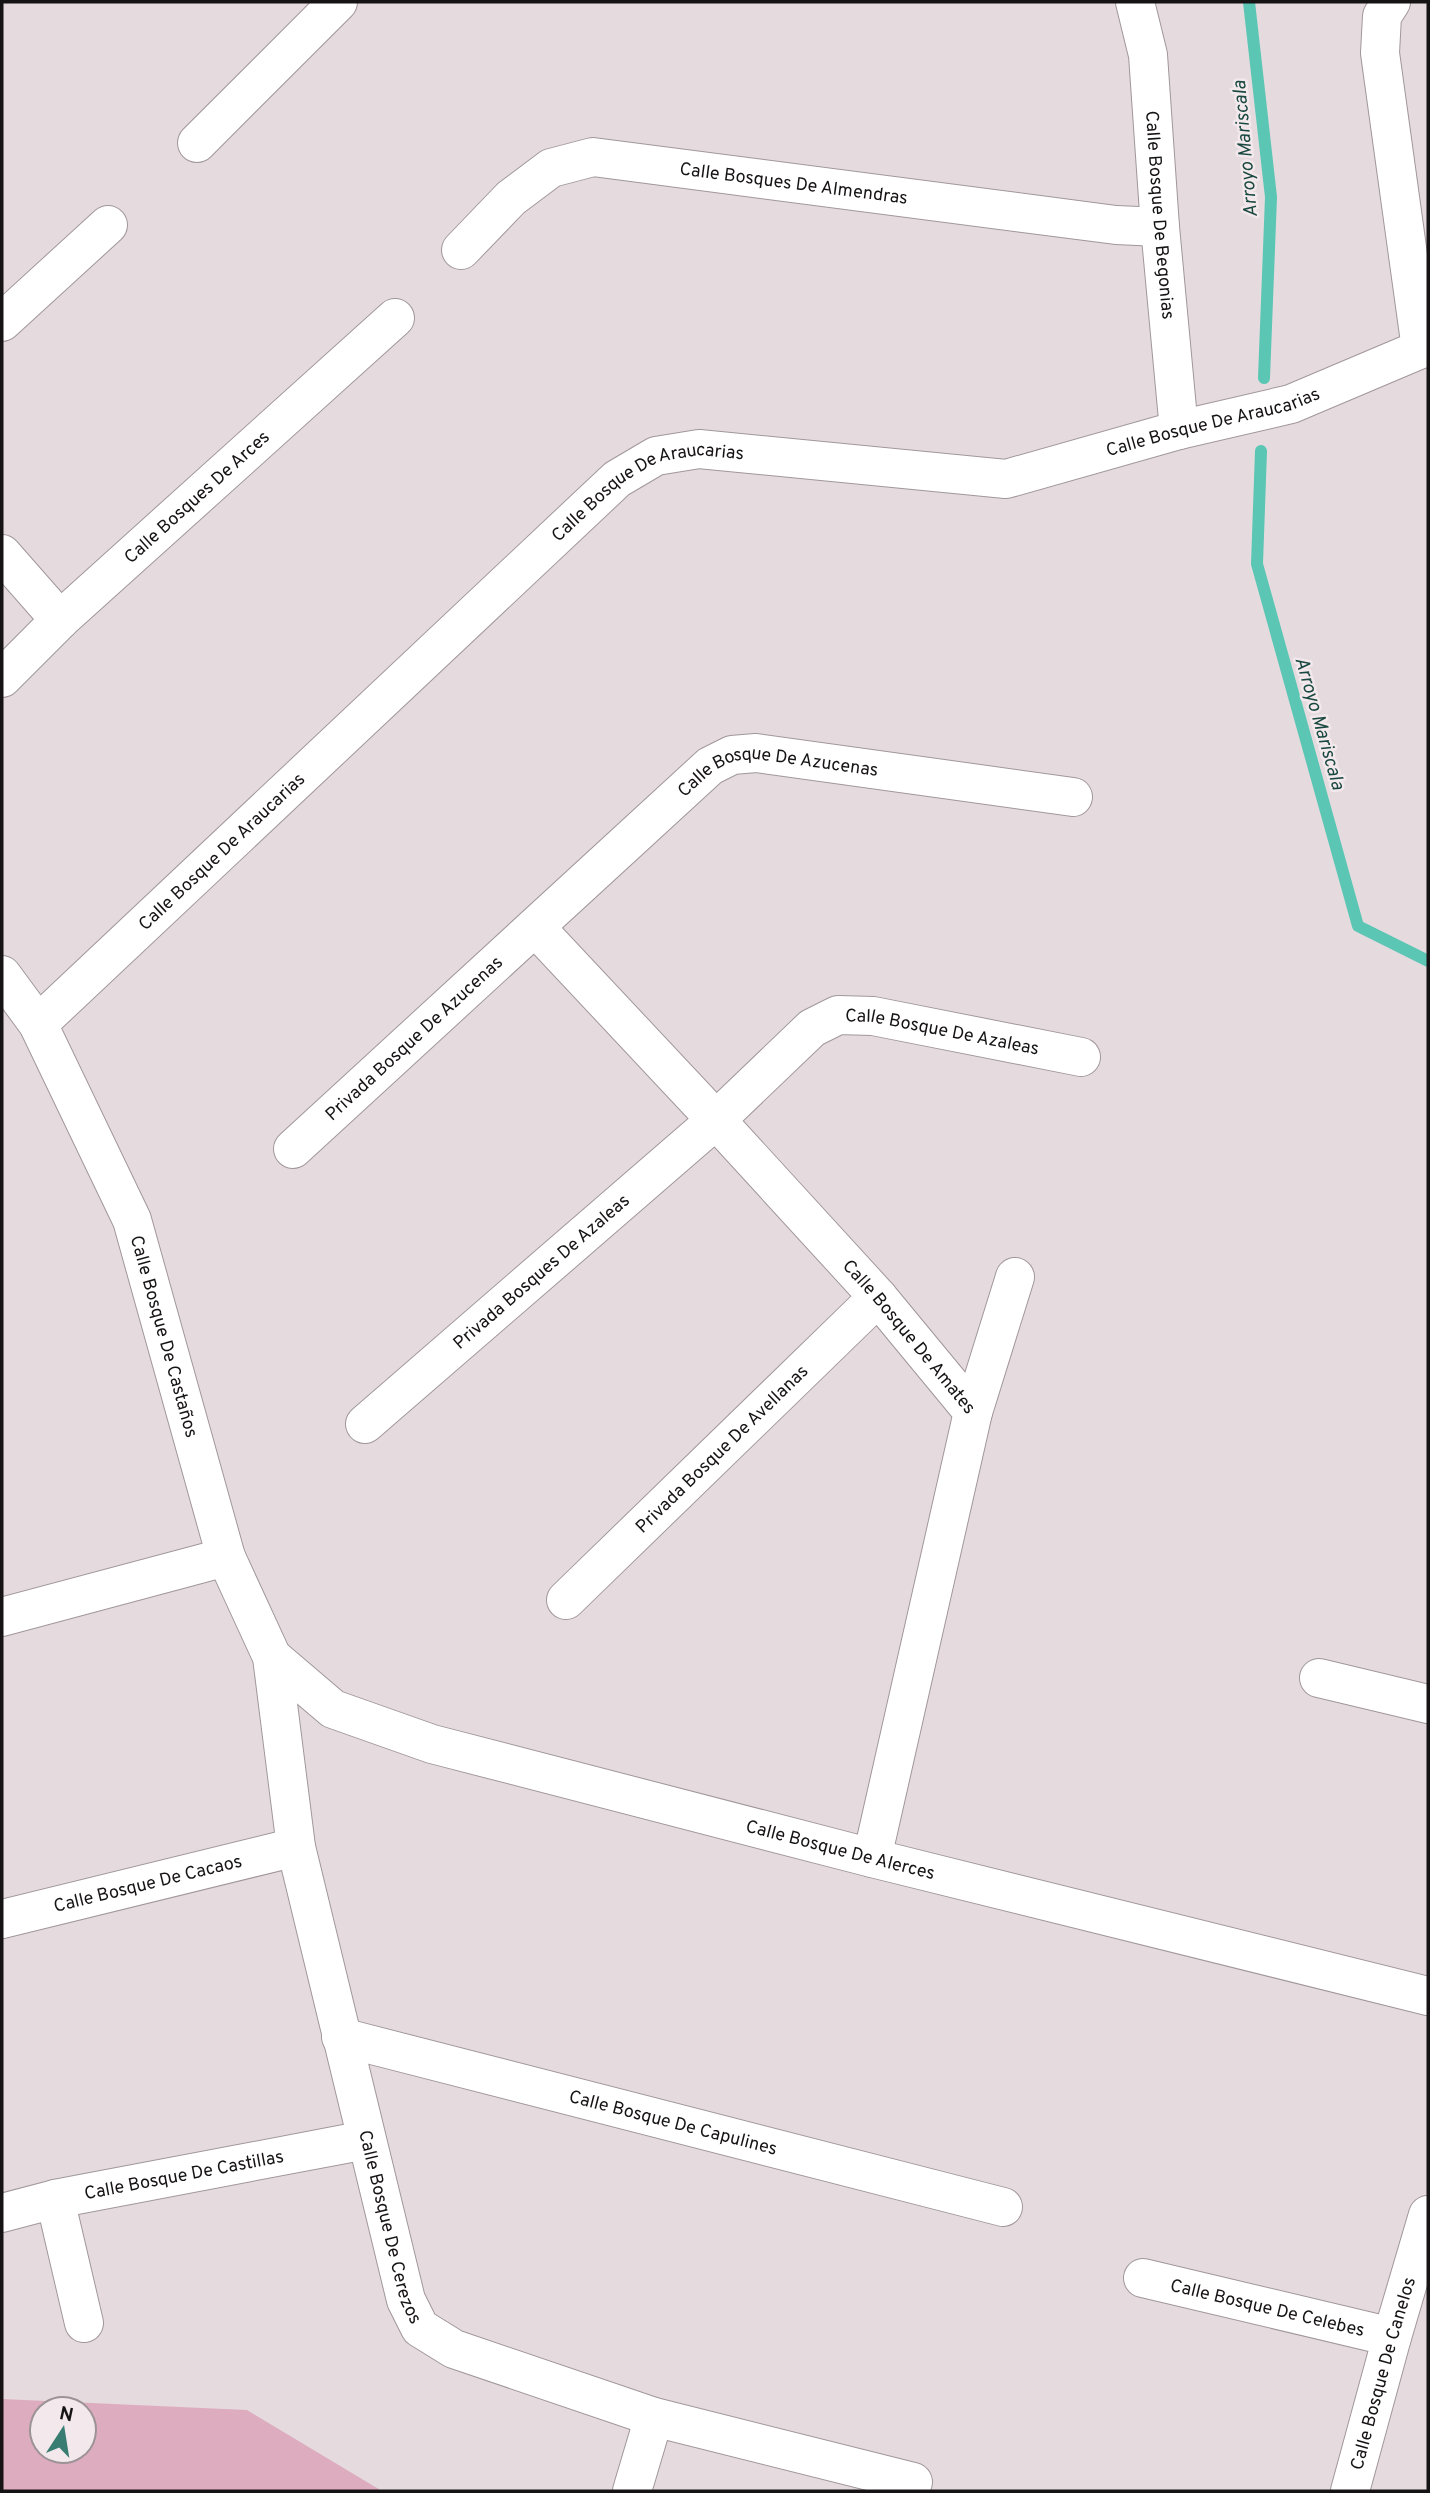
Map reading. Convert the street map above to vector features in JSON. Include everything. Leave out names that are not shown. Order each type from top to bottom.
[{"type":"street","points":[[197,143],[338,2]]},
{"type":"street","name":"Calle Bosque De Begonias","points":[[1135,2],[1148,55],[1160,227],[1179,430]]},
{"type":"street","points":[[1391,2],[1382,16],[1381,53],[1425,347]]},
{"type":"street","name":"Calle Bosques De Almendras","points":[[461,250],[511,198],[551,168],[593,157],[1116,225],[1160,227]]},
{"type":"street","points":[[2,322],[108,225]]},
{"type":"street","name":"Calle Bosques De Arces","points":[[2,678],[60,620],[395,318]]},
{"type":"street","name":"Calle Bosque De Araucarias","points":[[38,1024],[617,479],[656,456],[699,449],[1006,479],[1179,430],[1291,404],[1425,347]]},
{"type":"street","points":[[2,555],[60,620]]},
{"type":"street","name":"Calle Bosque De Azucenas","points":[[535,927],[710,765],[732,755],[756,753],[1073,797]]},
{"type":"street","name":"Calle Bosque De Amates","points":[[535,927],[878,1297],[973,1412],[872,1858]]},
{"type":"street","name":"Privada Bosque De Azucenas","points":[[293,1149],[535,927]]},
{"type":"street","name":"Calle Bosque De Castaños","points":[[2,975],[38,1024],[132,1220],[226,1557],[272,1657]]},
{"type":"street","name":"Calle Bosque De Azaleas","points":[[716,1120],[812,1028],[838,1015],[873,1016],[1081,1057]]},
{"type":"street","name":"Privada Bosques De Azaleas","points":[[365,1424],[716,1120]]},
{"type":"street","points":[[973,1412],[1015,1277]]},
{"type":"street","name":"Privada Bosque De Avellanas","points":[[566,1600],[878,1297]]},
{"type":"street","points":[[2,1618],[226,1557]]},
{"type":"street","name":"Calle Bosque De Alerces","points":[[272,1657],[333,1709],[432,1744],[872,1858],[1428,1996]]},
{"type":"street","name":"Calle Bosque De Cerezos","points":[[272,1657],[296,1847],[406,2300],[420,2328],[454,2349],[654,2417],[913,2482]]},
{"type":"street","points":[[1319,1678],[1428,1703]]},
{"type":"street","name":"Calle Bosque De Cacaos","points":[[2,1919],[296,1847]]},
{"type":"street","name":"Calle Bosque De Capulines","points":[[341,2037],[1003,2207]]},
{"type":"street","name":"Calle Bosque De Castillas","points":[[2,2213],[55,2199],[366,2140]]},
{"type":"street","points":[[55,2199],[84,2323]]},
{"type":"street","name":"Calle Bosque De Canelos","points":[[1350,2491],[1428,2215]]},
{"type":"street","name":"Calle Bosque De Celebes","points":[[1143,2278],[1392,2337]]},
{"type":"street","points":[[632,2491],[654,2417]]},
{"type":"shaded area","points":[[2,2399],[28,2400],[28,2465],[98,2465],[98,2403],[247,2410],[382,2491],[2,2491]]},
{"type":"waterway","name":"Arroyo Mariscala","points":[[1249,2],[1271,197],[1264,378]]},
{"type":"waterway","name":"Arroyo Mariscala","points":[[1261,451],[1257,564],[1358,926],[1428,961]]}]
